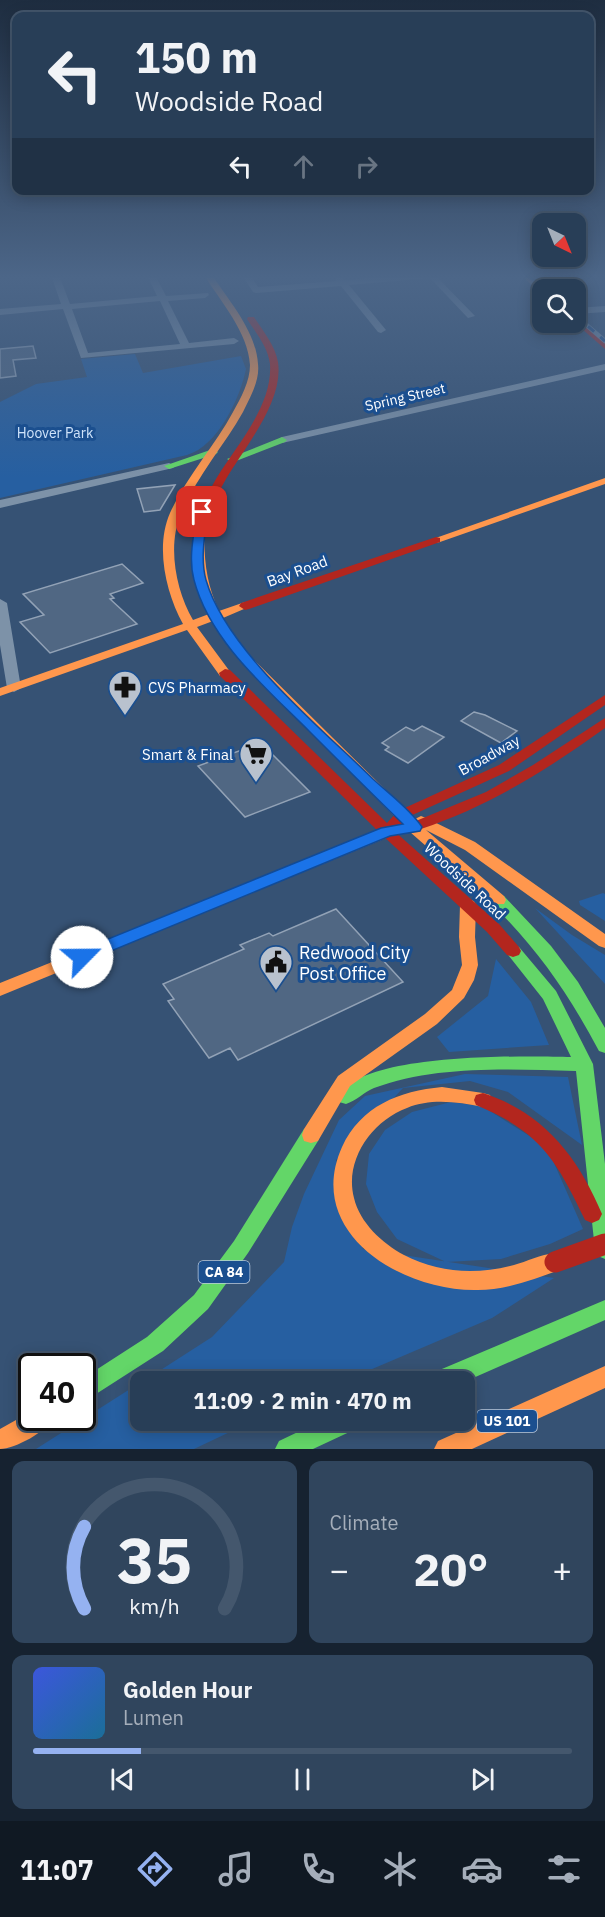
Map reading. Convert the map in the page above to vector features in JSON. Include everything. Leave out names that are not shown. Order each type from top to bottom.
[{"type":"main road","name":"Woodside Road","points":[[247,343],[254,366],[249,393],[176,513],[170,530],[169,566],[174,593],[189,627],[230,679],[387,832],[468,905],[518,955],[550,995],[584,1064],[605,1252]]},
{"type":"main road","points":[[265,343],[274,364],[272,387],[251,431],[210,495],[202,512],[197,560],[200,580],[216,618],[246,659],[270,685],[403,814],[420,825],[460,839],[605,942]]},
{"type":"main road","points":[[251,431],[266,439],[282,440]]},
{"type":"main road","points":[[232,459],[282,440]]},
{"type":"main road","points":[[169,466],[213,452]]},
{"type":"main road","points":[[169,466],[188,468],[200,473]]},
{"type":"main road","name":"Bay Road","points":[[0,692],[605,481]]},
{"type":"main road","name":"Broadway","points":[[387,832],[403,814],[504,768],[605,699]]},
{"type":"main road","name":"Broadway","points":[[0,990],[387,832],[420,825],[522,779],[605,722]]},
{"type":"main road","name":"Woodside Road","points":[[420,825],[541,945],[586,1006],[605,1046]]},
{"type":"main road","points":[[322,1114],[344,1081],[431,1019],[458,994],[466,980],[470,965],[467,937],[468,905]]},
{"type":"main road","points":[[322,1114],[366,1083],[415,1070],[499,1062],[584,1064]]},
{"type":"main road","points":[[605,1244],[555,1262],[502,1277],[476,1281],[450,1280],[426,1275],[389,1259],[360,1231],[350,1214],[344,1195],[343,1176],[346,1155],[368,1122],[384,1109],[418,1096],[436,1094],[474,1097],[510,1111],[543,1134],[567,1162],[588,1203],[605,1252]]},
{"type":"main road","name":"CA 84","points":[[96,1383],[155,1344],[201,1302],[241,1247],[322,1114]]},
{"type":"main road","points":[[463,1371],[605,1310]]},
{"type":"main road","name":"US 101","points":[[446,1449],[605,1377]]},
{"type":"main road","points":[[0,1442],[19,1431]]},
{"type":"main road","points":[[287,1449],[326,1431]]},
{"type":"street","points":[[79,343],[84,356],[218,343]]},
{"type":"street","name":"Spring Street","points":[[282,440],[605,367]]},
{"type":"street","points":[[0,504],[169,466]]},
{"type":"street","points":[[0,603],[14,688]]},
{"type":"green space","name":"Hoover Park","points":[[135,354],[143,373],[241,356],[246,369],[239,393],[226,420],[208,442],[187,455],[0,498],[0,402],[36,384],[87,377],[81,359]]},
{"type":"green space","points":[[605,894],[605,921],[580,905],[579,901]]},
{"type":"green space","points":[[535,908],[605,955],[605,984]]},
{"type":"green space","points":[[496,959],[531,1002],[549,1045],[449,1052],[437,1037],[488,996]]},
{"type":"green space","points":[[465,1074],[568,1077],[582,1145],[508,1092],[470,1081],[403,1088],[336,1160],[363,1249],[554,1278],[492,1318],[367,1371],[159,1371],[212,1337],[284,1262],[292,1227],[304,1194],[339,1120],[365,1096]]},
{"type":"green space","points":[[451,1102],[482,1106],[547,1147],[583,1229],[550,1244],[501,1259],[446,1262],[397,1239],[377,1212],[366,1184],[369,1154],[385,1130],[412,1112]]},
{"type":"green space","points":[[130,1389],[130,1431],[232,1431],[194,1449],[36,1449],[64,1431],[96,1431],[96,1411]]},
{"type":"building","points":[[33,346],[36,358],[13,360],[16,376],[0,378],[0,349]]},
{"type":"building","points":[[175,485],[160,510],[144,512],[137,489]]},
{"type":"building","points":[[122,564],[143,583],[110,594],[114,598],[110,599],[137,624],[50,653],[20,622],[44,615],[23,594]]},
{"type":"building","points":[[474,712],[517,731],[501,743],[461,721]]},
{"type":"building","points":[[422,726],[444,737],[408,763],[385,750],[389,747],[382,743],[406,727],[414,731]]},
{"type":"building","name":"Smart & Final","points":[[261,743],[310,792],[245,817],[198,766]]},
{"type":"building","name":"Redwood City Post Office","points":[[336,909],[403,982],[238,1060],[230,1048],[209,1058],[168,1001],[174,999],[163,984],[244,949],[240,945],[269,933],[273,936]]},
{"type":"traffic: fast","points":[[232,459],[282,440]]},
{"type":"traffic: fast","points":[[169,466],[213,452]]},
{"type":"traffic: fast","points":[[498,900],[559,968],[584,1006],[605,1046]]},
{"type":"traffic: fast","points":[[513,951],[550,995],[584,1064],[605,1250]]},
{"type":"traffic: fast","points":[[346,1097],[366,1083],[415,1070],[499,1062],[584,1064]]},
{"type":"traffic: fast","points":[[96,1383],[155,1344],[201,1302],[241,1247],[311,1135]]},
{"type":"traffic: fast","points":[[464,1371],[605,1310]]},
{"type":"traffic: fast","points":[[287,1449],[326,1431]]},
{"type":"traffic: slow","points":[[225,673],[193,630],[178,601],[170,567],[170,548],[176,512],[247,395],[254,372],[249,343]]},
{"type":"traffic: slow","points":[[436,540],[605,481]]},
{"type":"traffic: slow","points":[[200,525],[199,562],[206,594],[221,625],[242,655],[415,828],[498,900]]},
{"type":"traffic: slow","points":[[0,692],[245,606]]},
{"type":"traffic: slow","points":[[421,821],[470,846],[605,942]]},
{"type":"traffic: slow","points":[[0,990],[387,832],[416,826]]},
{"type":"traffic: slow","points":[[311,1135],[344,1081],[431,1019],[458,994],[466,980],[470,965],[467,937],[468,905]]},
{"type":"traffic: slow","points":[[483,1100],[442,1094],[421,1096],[384,1110],[368,1123],[356,1138],[347,1158],[344,1173],[344,1199],[351,1218],[363,1235],[378,1249],[396,1261],[435,1276],[475,1281],[495,1279],[555,1262]]},
{"type":"traffic: slow","points":[[446,1449],[605,1377]]},
{"type":"traffic: slow","points":[[0,1442],[19,1431]]},
{"type":"traffic: jam","points":[[200,525],[215,490],[256,423],[270,392],[274,378],[274,364],[266,343]]},
{"type":"traffic: jam","points":[[601,343],[605,346]]},
{"type":"traffic: jam","points":[[245,606],[436,540]]},
{"type":"traffic: jam","points":[[225,673],[387,832],[493,928],[513,951]]},
{"type":"traffic: jam","points":[[393,825],[403,814],[504,768],[605,699]]},
{"type":"traffic: jam","points":[[416,826],[467,807],[515,782],[605,722]]},
{"type":"traffic: jam","points":[[483,1100],[521,1118],[551,1144],[575,1176],[592,1214]]},
{"type":"traffic: jam","points":[[555,1262],[605,1244]]},
{"type":"place","name":"CVS Pharmacy","points":[[125,716]]},
{"type":"place","name":"Smart & Final","points":[[256,783]]},
{"type":"place","name":"Redwood City Post Office","points":[[276,991]]},
{"type":"route","points":[[82,957],[387,832],[414,827],[270,685],[225,633],[210,606],[200,580],[197,560],[202,512]]}]
